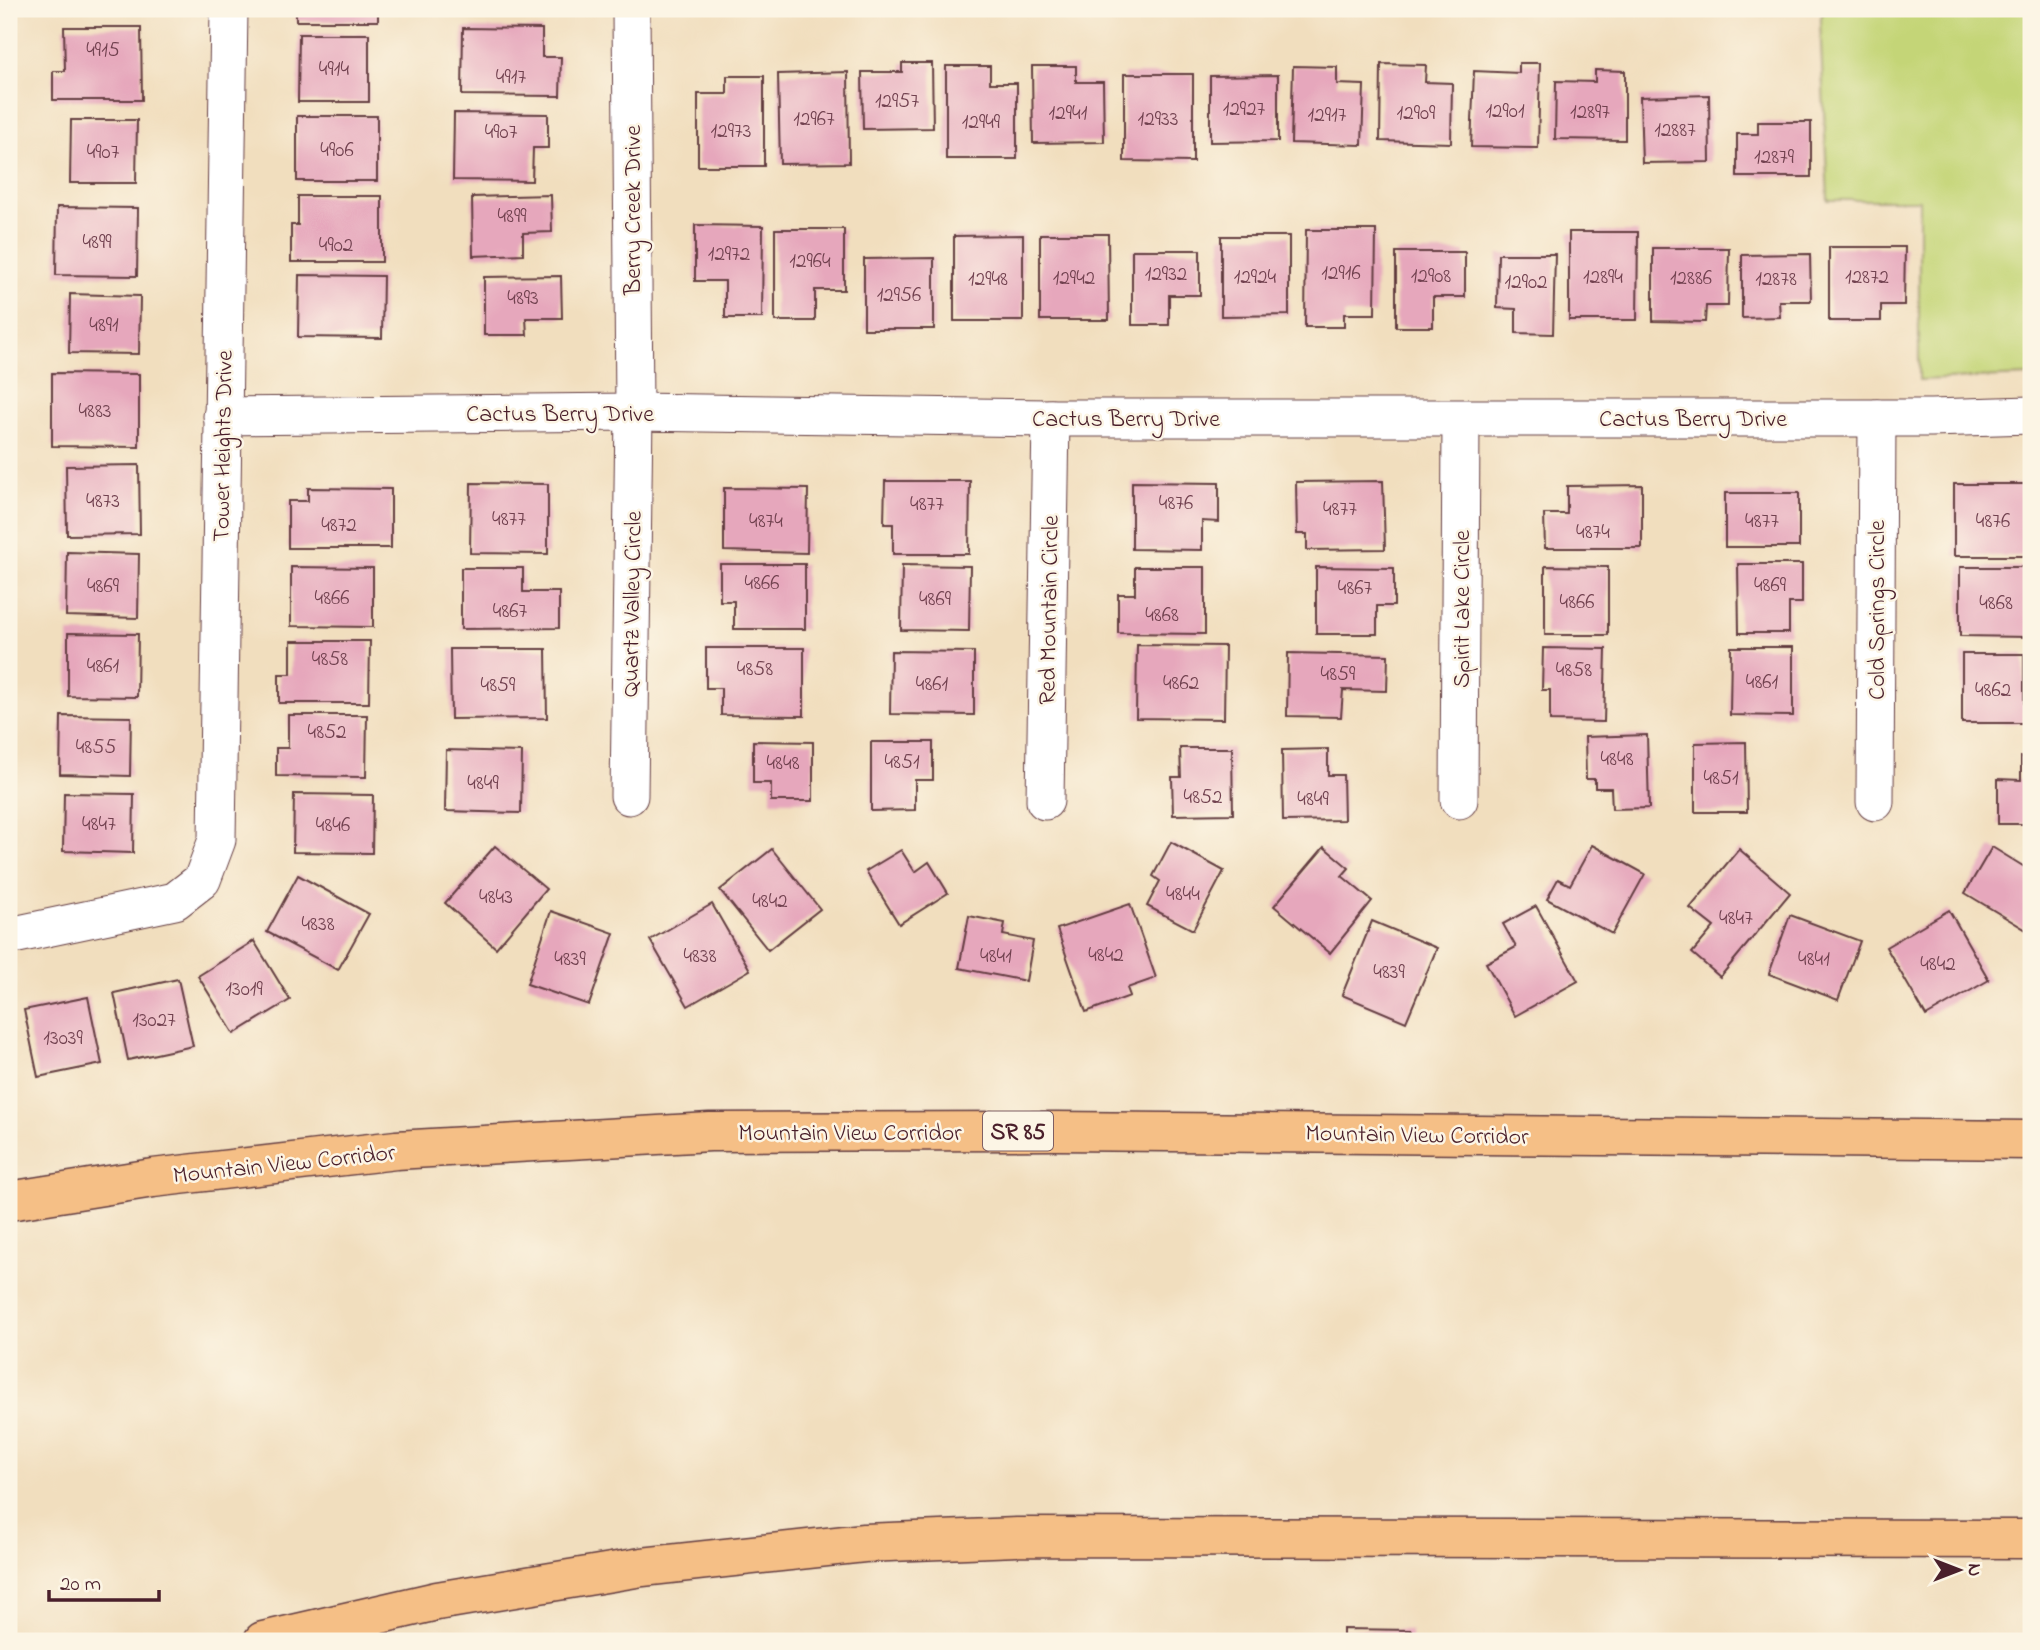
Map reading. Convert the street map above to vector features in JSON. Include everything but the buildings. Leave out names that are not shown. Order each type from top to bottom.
[{"type":"highway","name":"Mountain View Corridor","points":[[9,1201],[153,1178],[396,1150],[710,1132],[1070,1131],[2031,1140]]},
{"type":"highway","points":[[263,1641],[438,1601],[642,1567],[864,1543],[1017,1537],[2031,1539]]},
{"type":"street","name":"Tower Heights Drive","points":[[9,936],[175,901],[202,880],[217,840],[229,9]]},
{"type":"street","name":"Berry Creek Drive","points":[[631,9],[634,412]]},
{"type":"street","name":"Cactus Berry Drive","points":[[222,416],[634,412],[1051,418],[1461,419],[2031,415]]},
{"type":"street","name":"Quartz Valley Circle","points":[[629,796],[634,412]]},
{"type":"street","name":"Red Mountain Circle","points":[[1045,801],[1051,418]]},
{"type":"street","name":"Cold Springs Circle","points":[[1875,802],[1877,418]]},
{"type":"street","name":"Spirit Lake Circle","points":[[1460,800],[1461,419]]},
{"type":"green space","points":[[1824,9],[2031,9],[2031,376],[1919,380],[1919,200],[1828,200],[1820,21]]}]
